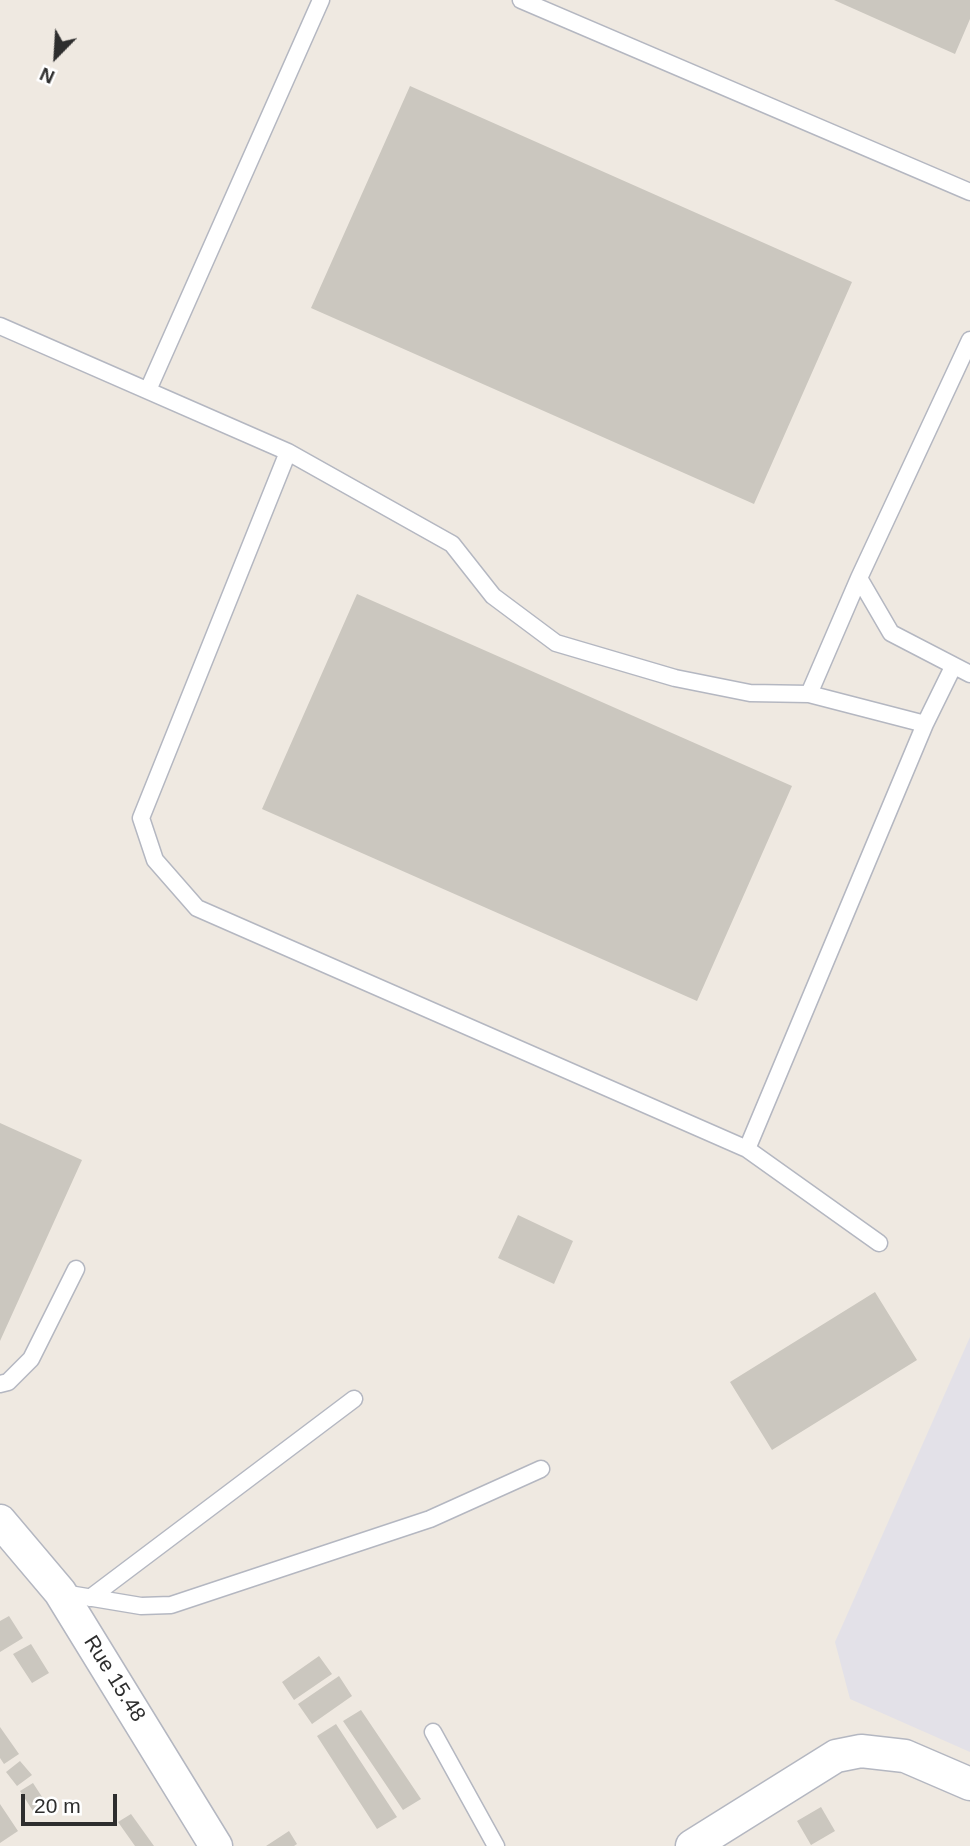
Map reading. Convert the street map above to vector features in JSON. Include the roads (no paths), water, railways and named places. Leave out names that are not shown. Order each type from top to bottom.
[{"type":"street","name":"Rue 15.48","points":[[0,1521],[75,1595],[216,1846]]},
{"type":"street","points":[[692,1846],[836,1756],[861,1751],[905,1756],[970,1784]]},
{"type":"lane","points":[[148,390],[321,0]]},
{"type":"lane","points":[[521,0],[970,192]]},
{"type":"lane","points":[[0,326],[288,452],[452,544],[493,596],[556,643],[675,678],[750,693],[809,694],[925,724]]},
{"type":"lane","points":[[809,694],[859,578],[970,340]]},
{"type":"lane","points":[[288,452],[141,818],[155,860],[197,908],[747,1149],[879,1243]]},
{"type":"lane","points":[[859,578],[891,632],[970,674]]},
{"type":"lane","points":[[747,1149],[925,724],[953,667]]},
{"type":"lane","points":[[0,1384],[8,1382],[31,1359],[76,1269]]},
{"type":"lane","points":[[75,1595],[354,1399]]},
{"type":"lane","points":[[75,1595],[141,1606],[171,1605],[430,1519],[541,1469]]},
{"type":"lane","points":[[433,1732],[496,1846]]}]
